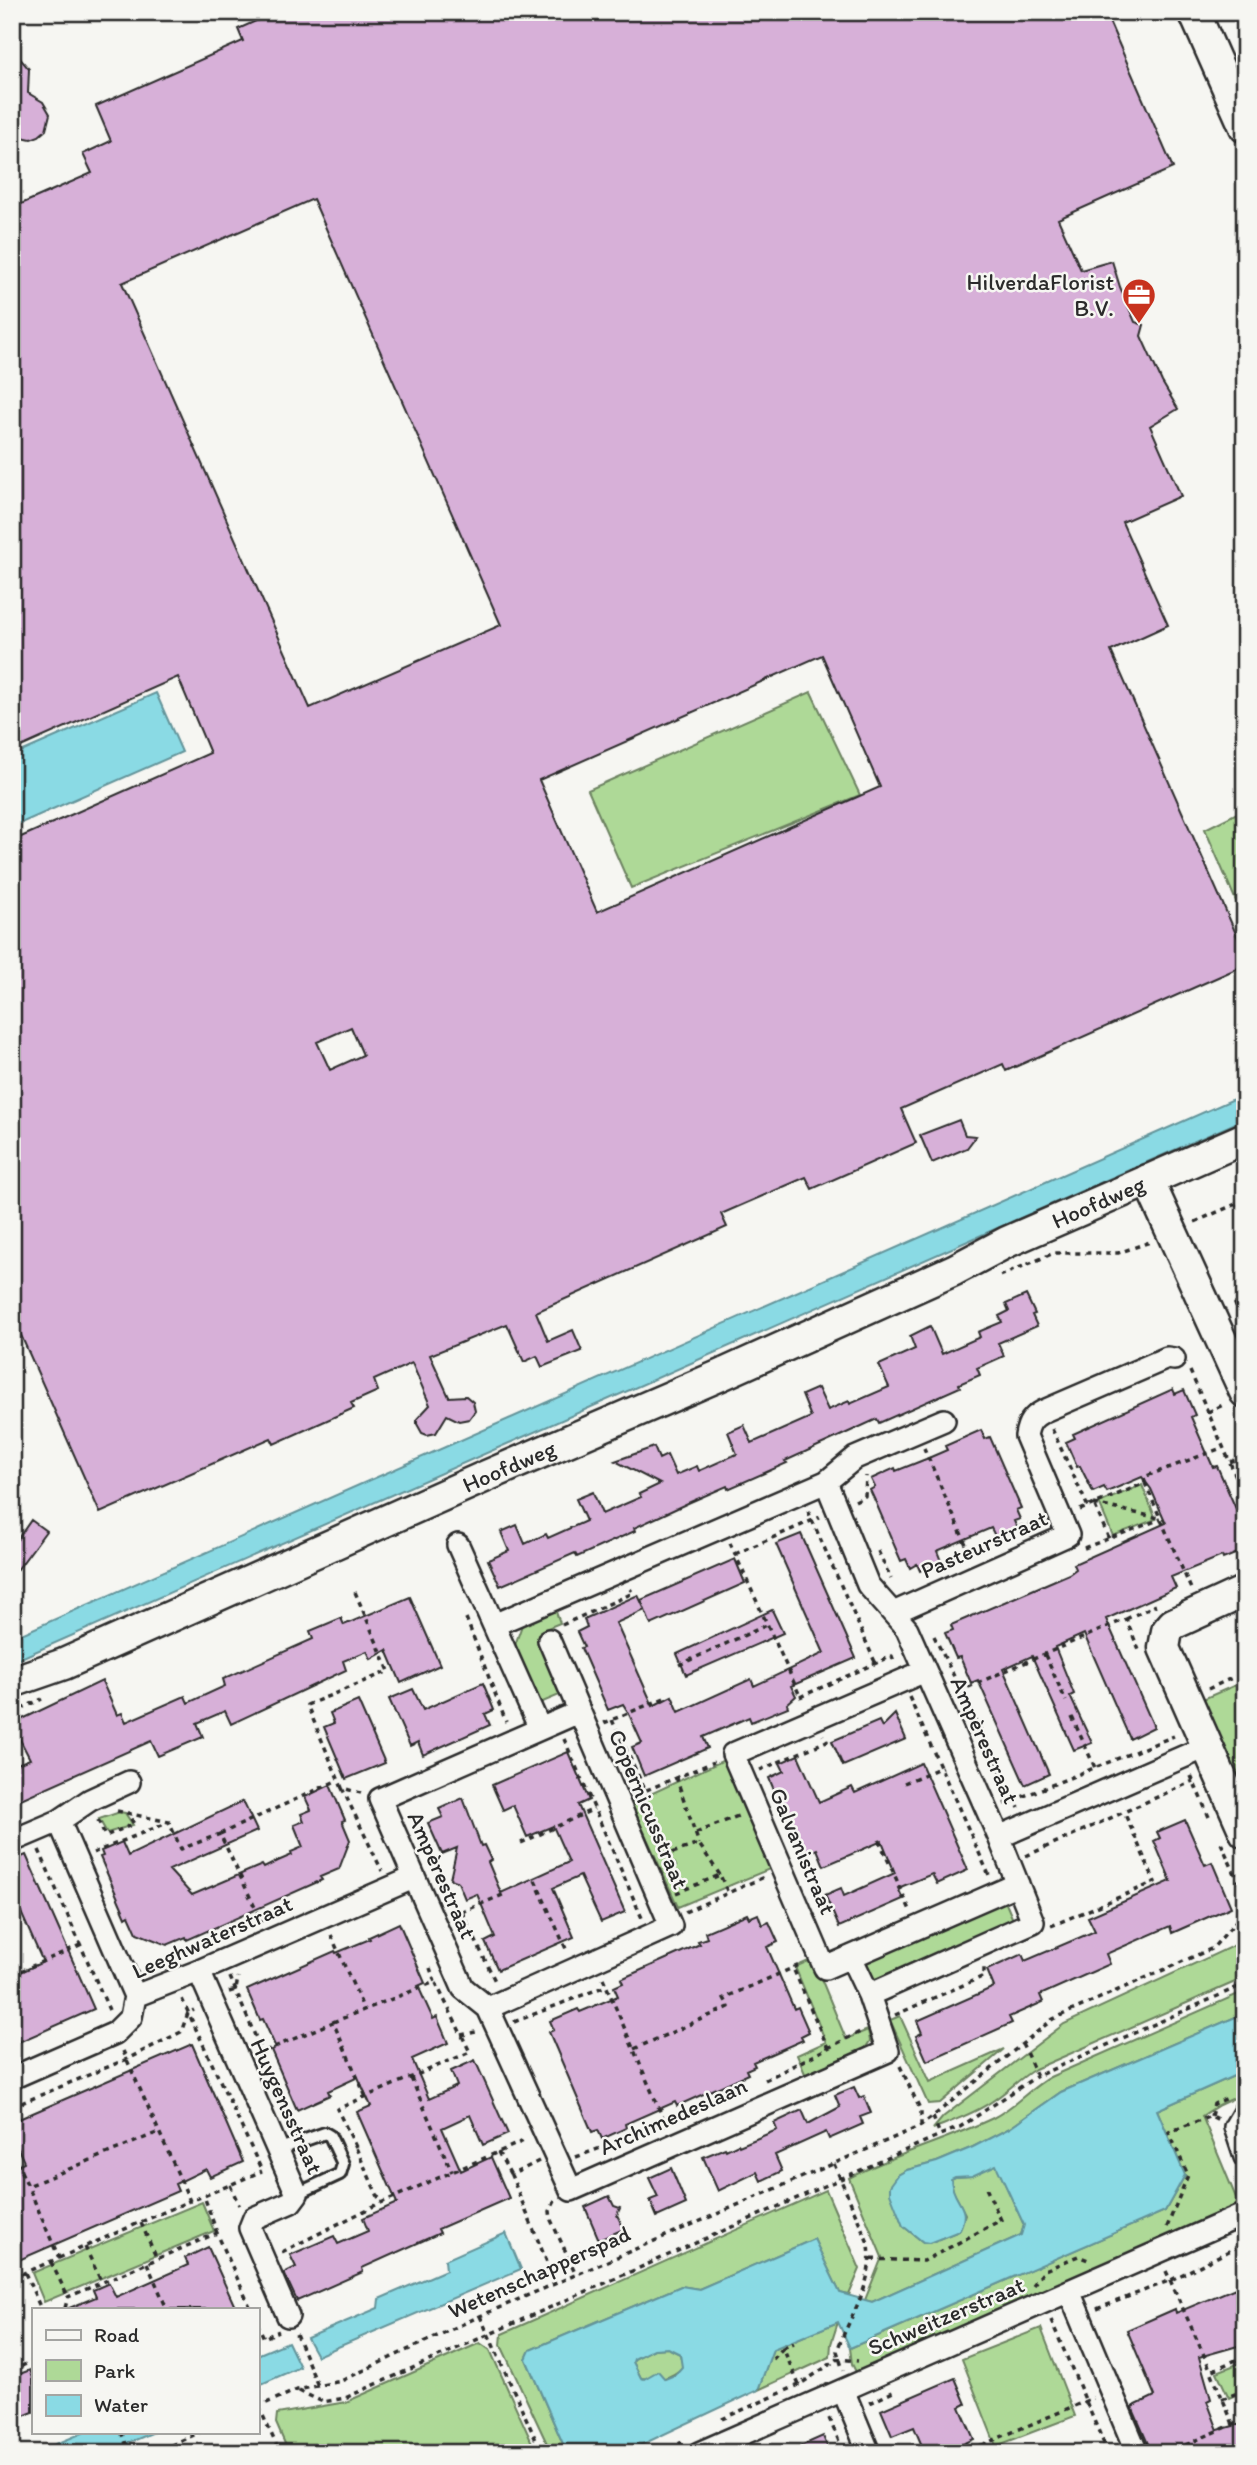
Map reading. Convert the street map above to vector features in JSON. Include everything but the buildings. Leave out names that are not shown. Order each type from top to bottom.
[{"type":"main road","points":[[1194,12],[1245,127]]},
{"type":"main road","name":"Hoofdweg","points":[[1151,1188],[1245,1138]]},
{"type":"main road","name":"Hoofdweg","points":[[12,1682],[64,1664],[954,1270],[1007,1242],[1151,1188],[1245,1157]]},
{"type":"main road","points":[[1151,1188],[1245,1392]]},
{"type":"main road","points":[[1245,1591],[1182,1618],[1173,1624],[1164,1640],[1164,1648],[1245,1832]]},
{"type":"main road","name":"Hoofdweg","points":[[12,1696],[64,1664]]},
{"type":"street","points":[[1044,1411],[1167,1358],[1181,1363]]},
{"type":"street","name":"Pasteurstraat","points":[[892,1612],[1069,1535],[1026,1436],[1027,1425],[1033,1417],[1044,1411]]},
{"type":"street","points":[[494,1625],[826,1482],[860,1457],[944,1420]]},
{"type":"street","name":"Ampèrestraat","points":[[826,1482],[869,1585],[907,1629],[999,1837]]},
{"type":"street","points":[[458,1545],[540,1729]]},
{"type":"street","points":[[549,1640],[579,1712]]},
{"type":"street","points":[[733,1754],[925,1671]]},
{"type":"street","name":"Ampèrestraat","points":[[496,1997],[463,1988],[380,1799],[579,1712]]},
{"type":"street","name":"Copernicusstraat","points":[[496,1997],[575,1968],[671,1926],[579,1712]]},
{"type":"street","points":[[869,1995],[1034,1922],[999,1837],[1206,1747]]},
{"type":"street","name":"Galvanistraat","points":[[733,1754],[751,1775],[756,1808],[820,1957]]},
{"type":"street","points":[[12,1841],[32,1833],[62,1828],[90,1800],[129,1782]]},
{"type":"street","points":[[62,1828],[135,1996]]},
{"type":"street","name":"Leeghwaterstraat","points":[[117,2032],[131,2017],[135,1996],[270,1940],[327,1927],[390,1888],[413,1878]]},
{"type":"street","points":[[820,1957],[825,1968],[1018,1884]]},
{"type":"street","points":[[851,1957],[869,1995],[888,2051]]},
{"type":"street","name":"Huygensstraat","points":[[199,1971],[297,2194],[291,2202],[254,2218],[250,2228],[290,2321]]},
{"type":"street","points":[[496,1997],[497,2028],[571,2190]]},
{"type":"street","points":[[12,2078],[117,2032]]},
{"type":"street","name":"Archimedeslaan","points":[[571,2190],[888,2051]]},
{"type":"street","points":[[1245,2110],[1235,2127],[1245,2157]]},
{"type":"street","name":"Schweitzerstraat","points":[[693,2446],[843,2390],[1245,2214]]},
{"type":"street","points":[[1069,2291],[1137,2453]]},
{"type":"street","points":[[843,2390],[869,2453]]},
{"type":"lane","points":[[280,2156],[325,2133],[330,2136],[339,2154],[344,2168],[340,2174],[297,2194]]},
{"type":"path","points":[[1245,1299],[1235,1304],[1245,1327]]},
{"type":"path","points":[[1181,1363],[1224,1447],[1245,1497]]},
{"type":"path","points":[[1044,1411],[1088,1507]]},
{"type":"path","points":[[917,1432],[979,1574]]},
{"type":"path","points":[[1145,1483],[1144,1477],[1224,1447]]},
{"type":"path","points":[[1230,1462],[1245,1456]]},
{"type":"path","points":[[735,1554],[838,1511],[864,1496],[867,1479],[860,1457]]},
{"type":"path","points":[[800,1493],[875,1662]]},
{"type":"path","points":[[1041,1524],[1069,1535],[1079,1550],[1109,1539],[1161,1519],[1094,1504],[1109,1539]]},
{"type":"path","points":[[618,1804],[733,1754],[751,1775],[827,1741],[800,1697],[723,1526]]},
{"type":"path","points":[[549,1640],[560,1626],[633,1593],[629,1587]]},
{"type":"path","points":[[355,1592],[389,1671],[307,1705],[338,1780],[390,1888]]},
{"type":"path","points":[[465,1615],[504,1715],[511,1742]]},
{"type":"path","points":[[938,1700],[1126,1619],[1142,1657]]},
{"type":"path","points":[[680,1665],[767,1625]]},
{"type":"path","points":[[1044,1654],[1066,1701]]},
{"type":"path","points":[[800,1697],[892,1656],[989,1877]]},
{"type":"path","points":[[1072,1717],[1106,1790]]},
{"type":"path","points":[[612,1720],[645,1790]]},
{"type":"path","points":[[987,1810],[1174,1736]]},
{"type":"path","points":[[676,1777],[699,1844],[720,1875],[727,1893]]},
{"type":"path","points":[[169,1822],[181,1849],[338,1780]]},
{"type":"path","points":[[1010,1864],[1193,1781]]},
{"type":"path","points":[[342,1788],[380,1799]]},
{"type":"path","points":[[696,1833],[756,1808]]},
{"type":"path","points":[[521,1843],[594,1809]]},
{"type":"path","points":[[109,1815],[118,1810],[169,1822]]},
{"type":"path","points":[[62,1828],[98,1820],[105,1836],[134,1825],[127,1812]]},
{"type":"path","points":[[1034,1922],[1038,1932],[1156,1881],[1124,1812]]},
{"type":"path","points":[[76,1860],[169,1822]]},
{"type":"path","points":[[32,1833],[190,2201]]},
{"type":"path","points":[[220,1834],[270,1940]]},
{"type":"path","points":[[879,1840],[918,1928]]},
{"type":"path","points":[[644,1863],[699,1844]]},
{"type":"path","points":[[669,1854],[686,1889]]},
{"type":"path","name":"Copernicusstraat","points":[[671,1926],[685,1912],[782,1870]]},
{"type":"path","points":[[660,1900],[720,1875]]},
{"type":"path","points":[[535,1880],[575,1968]]},
{"type":"path","points":[[434,1924],[505,1894]]},
{"type":"path","points":[[462,1912],[496,1997]]},
{"type":"path","name":"Wetenschapperspad","points":[[259,2407],[297,2390],[341,2381],[480,2316],[921,2126],[1053,2019],[1213,1948],[1236,1921],[1245,1917]]},
{"type":"path","points":[[327,1927],[343,1931]]},
{"type":"path","points":[[327,1927],[364,2010]]},
{"type":"path","points":[[12,1975],[80,1945]]},
{"type":"path","points":[[634,2049],[729,2007],[724,1998],[820,1957]]},
{"type":"path","points":[[382,2203],[337,2109],[470,2052],[426,1958]]},
{"type":"path","points":[[595,1959],[674,2145]]},
{"type":"path","points":[[765,2080],[878,2022],[984,1976],[983,1967],[994,1960]]},
{"type":"path","points":[[223,1961],[262,2052]]},
{"type":"path","points":[[793,1968],[828,2048]]},
{"type":"path","points":[[236,1990],[237,1977],[249,1972]]},
{"type":"path","points":[[239,2062],[333,2022],[435,1982],[458,1976],[496,1997]]},
{"type":"path","points":[[174,1981],[262,2171]]},
{"type":"path","points":[[297,2390],[323,2402],[345,2398],[960,2127],[1037,2077],[1245,1984]]},
{"type":"path","points":[[461,2035],[497,2028],[606,1986]]},
{"type":"path","points":[[12,2107],[127,2059],[181,2032],[188,2013],[211,1999],[236,1990]]},
{"type":"path","points":[[333,2022],[366,2097]]},
{"type":"path","points":[[1022,2044],[1037,2077]]},
{"type":"path","points":[[888,2051],[895,2056],[921,2111],[921,2126]]},
{"type":"path","points":[[411,2077],[452,2172]]},
{"type":"path","points":[[933,2116],[940,2135]]},
{"type":"path","points":[[28,2186],[159,2132]]},
{"type":"path","points":[[264,2261],[382,2203],[544,2132]]},
{"type":"path","points":[[339,2154],[356,2147]]},
{"type":"path","points":[[12,2152],[60,2258]]},
{"type":"path","points":[[498,2152],[511,2175]]},
{"type":"path","points":[[12,2278],[262,2171],[280,2156]]},
{"type":"path","points":[[834,2164],[869,2245],[871,2259],[870,2274],[864,2291],[837,2351],[846,2377],[843,2390]]},
{"type":"path","points":[[871,2259],[924,2261],[1001,2220],[985,2186]]},
{"type":"path","points":[[571,2190],[554,2202],[550,2211],[551,2220],[576,2275]]},
{"type":"path","points":[[204,2196],[217,2233],[251,2308]]},
{"type":"path","points":[[141,2222],[157,2259]]},
{"type":"path","points":[[68,2297],[217,2233]]},
{"type":"path","points":[[1054,2327],[1171,2280],[1245,2243]]},
{"type":"path","points":[[85,2247],[102,2283]]},
{"type":"path","points":[[51,2262],[68,2297],[64,2308]]},
{"type":"path","points":[[147,2263],[167,2308]]},
{"type":"path","points":[[25,2272],[41,2308]]},
{"type":"path","points":[[1044,2302],[1108,2453]]},
{"type":"path","points":[[480,2316],[541,2452]]},
{"type":"path","points":[[259,2327],[264,2338],[290,2321],[318,2386]]},
{"type":"path","points":[[773,2359],[783,2348],[793,2343]]},
{"type":"path","points":[[783,2348],[799,2385],[838,2359],[878,2363],[883,2372]]},
{"type":"path","points":[[1233,2424],[1211,2371],[1245,2357]]},
{"type":"path","points":[[12,2370],[32,2361]]},
{"type":"path","points":[[959,2453],[1110,2390]]},
{"type":"path","points":[[1222,2399],[1245,2390]]},
{"type":"path","points":[[259,2409],[280,2453]]},
{"type":"path","points":[[1167,2453],[1245,2419]]},
{"type":"path","points":[[122,2434],[130,2452]]},
{"type":"path","points":[[153,2453],[196,2434]]},
{"type":"path","points":[[982,2445],[985,2453]]},
{"type":"path","points":[[661,2453],[693,2446]]},
{"type":"green space","points":[[811,692],[860,795],[631,888],[588,790]]},
{"type":"green space","points":[[1245,809],[1245,922],[1205,829]]},
{"type":"green space","points":[[1142,1485],[1156,1519],[1113,1536],[1099,1503]]},
{"type":"green space","points":[[555,1609],[560,1623],[540,1631],[540,1643],[562,1694],[538,1704],[514,1648],[522,1625]]},
{"type":"green space","points":[[1245,1681],[1245,1794],[1203,1699]]},
{"type":"green space","points":[[724,1760],[772,1868],[678,1907],[631,1803]]},
{"type":"green space","points":[[125,1813],[133,1825],[107,1833],[99,1819]]},
{"type":"green space","points":[[1005,1901],[1014,1922],[874,1980],[865,1959]]},
{"type":"green space","points":[[1245,1921],[1245,1977],[1242,1979],[1035,2069],[987,2105],[933,2129],[943,2117],[1064,2024],[1233,1946],[1240,1941]]},
{"type":"green space","points":[[813,1959],[846,2039],[868,2030],[870,2041],[862,2053],[806,2076],[797,2055],[826,2042],[795,1967]]},
{"type":"green space","points":[[1245,1991],[1245,2013],[1061,2092],[1010,2128],[973,2147],[898,2175],[898,2213],[903,2226],[923,2242],[929,2243],[959,2231],[965,2214],[953,2191],[951,2179],[972,2176],[996,2164],[1024,2225],[1021,2235],[872,2302],[865,2300],[882,2257],[849,2178],[993,2118],[1050,2077]]},
{"type":"green space","points":[[900,2016],[930,2082],[1004,2049],[940,2103],[928,2104],[890,2020]]},
{"type":"green space","points":[[1245,2071],[1245,2093],[1202,2116],[1237,2200],[1237,2207],[857,2374],[852,2364],[850,2348],[1165,2211],[1185,2175],[1157,2110]]},
{"type":"green space","points":[[826,2190],[860,2269],[849,2295],[840,2293],[814,2239],[699,2289],[681,2286],[530,2350],[526,2359],[567,2453],[550,2450],[501,2345],[502,2334]]},
{"type":"green space","points":[[202,2202],[214,2231],[44,2302],[32,2273]]},
{"type":"green space","points":[[838,2322],[830,2357],[758,2390],[773,2349]]},
{"type":"green space","points":[[1041,2328],[1075,2416],[996,2446],[962,2359]]},
{"type":"green space","points":[[480,2343],[490,2350],[533,2445],[515,2453],[289,2453],[276,2423],[277,2414],[346,2402]]},
{"type":"green space","points":[[668,2348],[680,2354],[683,2367],[664,2378],[641,2378],[634,2359],[654,2349]]},
{"type":"green space","points":[[1245,2361],[1245,2391],[1229,2398],[1217,2372]]},
{"type":"water","points":[[156,693],[182,752],[12,827],[12,756]]},
{"type":"water","points":[[1245,1094],[1245,1119],[12,1662],[12,1635],[17,1636]]},
{"type":"water","points":[[1245,2013],[1245,2071],[1157,2110],[1185,2175],[1165,2211],[850,2348],[838,2322],[773,2349],[758,2390],[624,2453],[567,2453],[526,2359],[530,2350],[681,2286],[699,2289],[814,2239],[840,2293],[872,2302],[1021,2235],[1024,2225],[996,2165],[972,2176],[951,2179],[963,2210],[963,2222],[959,2231],[929,2243],[923,2242],[903,2226],[890,2193],[890,2186],[898,2175],[907,2170],[937,2162],[1010,2128],[1061,2092]],"holes":[[[668,2348],[680,2354],[682,2367],[675,2375],[665,2379],[658,2371],[641,2378],[633,2362],[654,2349]]]},
{"type":"water","points":[[506,2233],[521,2269],[317,2356],[307,2338],[378,2308],[379,2299],[446,2270],[445,2260]]},
{"type":"water","points":[[288,2342],[300,2367],[259,2385],[259,2354]]},
{"type":"water","points":[[80,2434],[149,2434],[105,2453],[16,2453],[37,2452]]},
{"type":"place","name":"HilverdaFlorist B.V.","points":[[1139,325]]}]
